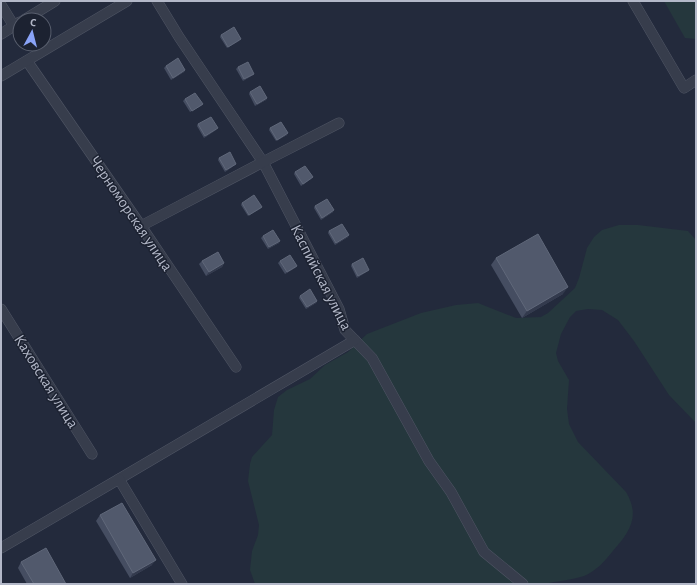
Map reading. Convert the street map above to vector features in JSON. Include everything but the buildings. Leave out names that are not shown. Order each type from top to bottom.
[{"type":"street","points":[[37,12],[55,1]]},
{"type":"street","points":[[1,76],[127,1]]},
{"type":"street","name":"Каспийская улица","points":[[157,1],[179,37],[263,162],[339,309],[346,330],[372,358],[430,461],[451,492],[484,552],[523,584]]},
{"type":"street","points":[[632,1],[684,88],[696,80]]},
{"type":"street","points":[[1,5],[12,18]]},
{"type":"street","points":[[1,34],[12,27]]},
{"type":"street","name":"Черноморская улица","points":[[27,61],[236,367]]},
{"type":"street","points":[[141,226],[339,124]]},
{"type":"street","name":"Каховская улица","points":[[1,309],[92,454]]},
{"type":"street","points":[[1,548],[355,340]]},
{"type":"street","points":[[119,479],[182,584]]},
{"type":"shaded area","points":[[664,1],[696,1],[696,39],[685,38]]},
{"type":"shaded area","points":[[619,225],[638,225],[688,231],[696,240],[696,423],[669,395],[634,341],[618,320],[602,310],[588,309],[576,311],[570,317],[561,334],[556,353],[558,361],[569,380],[567,409],[569,424],[578,442],[626,492],[633,509],[633,517],[628,531],[603,563],[592,572],[584,576],[544,584],[255,584],[250,570],[252,551],[258,535],[259,525],[248,481],[250,464],[252,457],[272,435],[274,410],[278,397],[287,390],[310,379],[325,365],[348,352],[367,334],[421,313],[456,305],[478,303],[516,318],[541,317],[548,313],[575,288],[587,248],[594,237],[602,230]]}]
